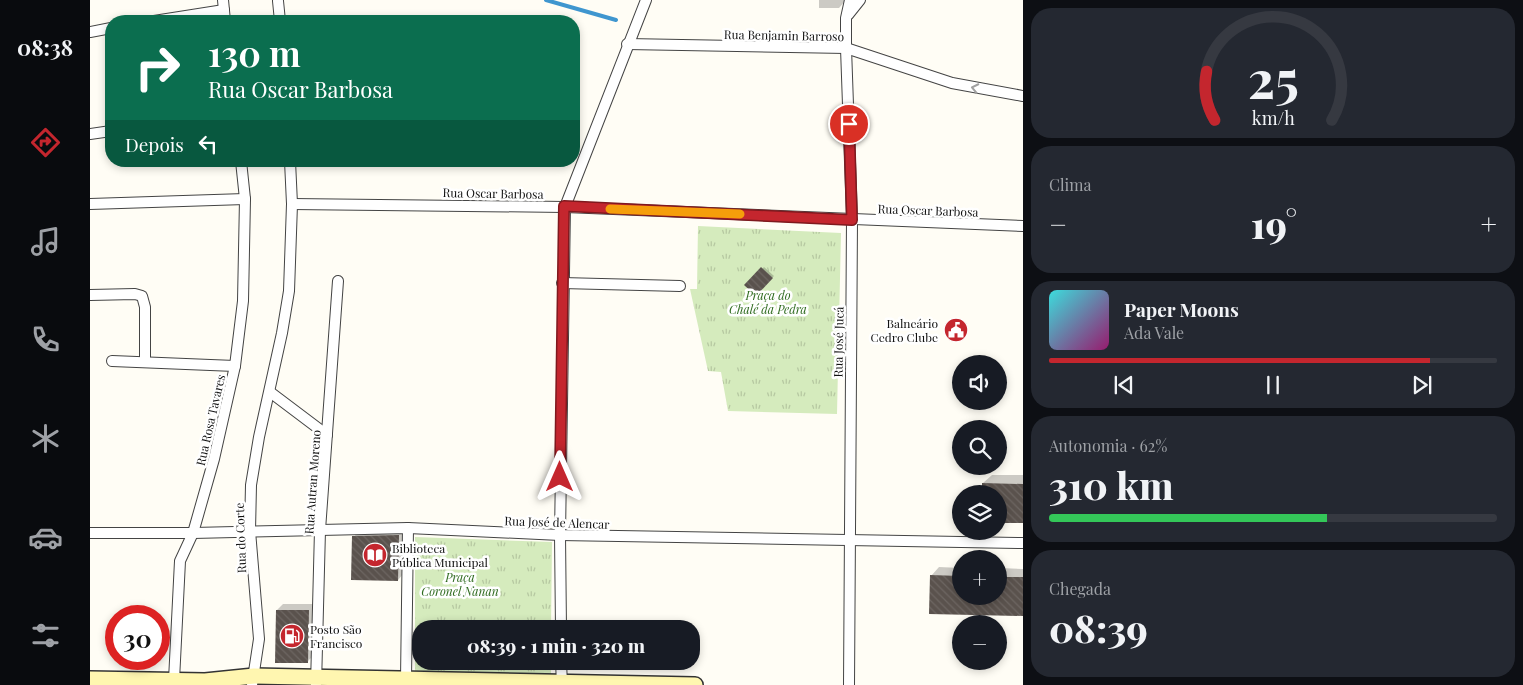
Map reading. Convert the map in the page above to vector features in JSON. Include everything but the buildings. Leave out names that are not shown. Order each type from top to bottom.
[{"type":"main road","points":[[90,680],[139,683],[174,680],[316,681],[406,679],[695,685]]},
{"type":"street","points":[[580,165],[646,0]]},
{"type":"street","name":"Rua José Jucá","points":[[849,685],[848,541],[852,220],[846,18],[850,0]]},
{"type":"street","points":[[846,18],[860,0]]},
{"type":"street","points":[[278,1],[279,15]]},
{"type":"street","points":[[180,15],[223,5]]},
{"type":"street","points":[[90,32],[105,29]]},
{"type":"street","name":"Rua Benjamin Barroso","points":[[627,44],[846,48],[952,83],[1023,96]]},
{"type":"street","points":[[90,134],[105,132]]},
{"type":"street","name":"Rua Rosa Tavares","points":[[174,680],[180,561],[193,534],[214,460],[235,366],[243,301],[244,199],[241,167]]},
{"type":"street","name":"Rua do Corte","points":[[253,680],[259,639],[250,531],[251,485],[289,291],[292,204],[290,167]]},
{"type":"street","points":[[561,620],[560,535],[564,206],[579,167]]},
{"type":"street","points":[[90,204],[244,199]]},
{"type":"street","name":"Rua Oscar Barbosa","points":[[292,204],[564,206],[1023,226]]},
{"type":"street","name":"Rua Autran Moreno","points":[[316,681],[320,530],[338,281]]},
{"type":"street","points":[[562,283],[680,286]]},
{"type":"street","points":[[90,295],[135,294],[142,296],[145,307],[145,362]]},
{"type":"street","points":[[112,361],[235,366]]},
{"type":"street","points":[[270,392],[327,435]]},
{"type":"street","points":[[406,679],[408,528]]},
{"type":"street","name":"Rua José de Alencar","points":[[90,532],[193,534],[408,528],[560,535],[1023,543]]},
{"type":"street","points":[[562,670],[562,683]]},
{"type":"green space","name":"Praça do Chalé da Pedra","points":[[698,226],[841,233],[837,414],[728,411],[721,372],[708,371],[690,289],[697,289]]},
{"type":"green space","name":"Praça Coronel Nanan","points":[[415,537],[552,542],[551,620],[415,620]]},
{"type":"green space","name":"Praça Coronel Nanan","points":[[415,670],[551,670],[551,676],[415,673]]},
{"type":"waterway","points":[[546,0],[616,20]]},
{"type":"slow traffic","points":[[610,209],[740,214]]},
{"type":"place","name":"Balneário Cedro Clube","points":[[956,330]]},
{"type":"place","name":"Biblioteca Pública Municipal","points":[[375,555]]},
{"type":"place","name":"Posto São Francisco","points":[[292,636]]},
{"type":"route","points":[[560,477],[564,206],[852,220],[849,124]]}]
